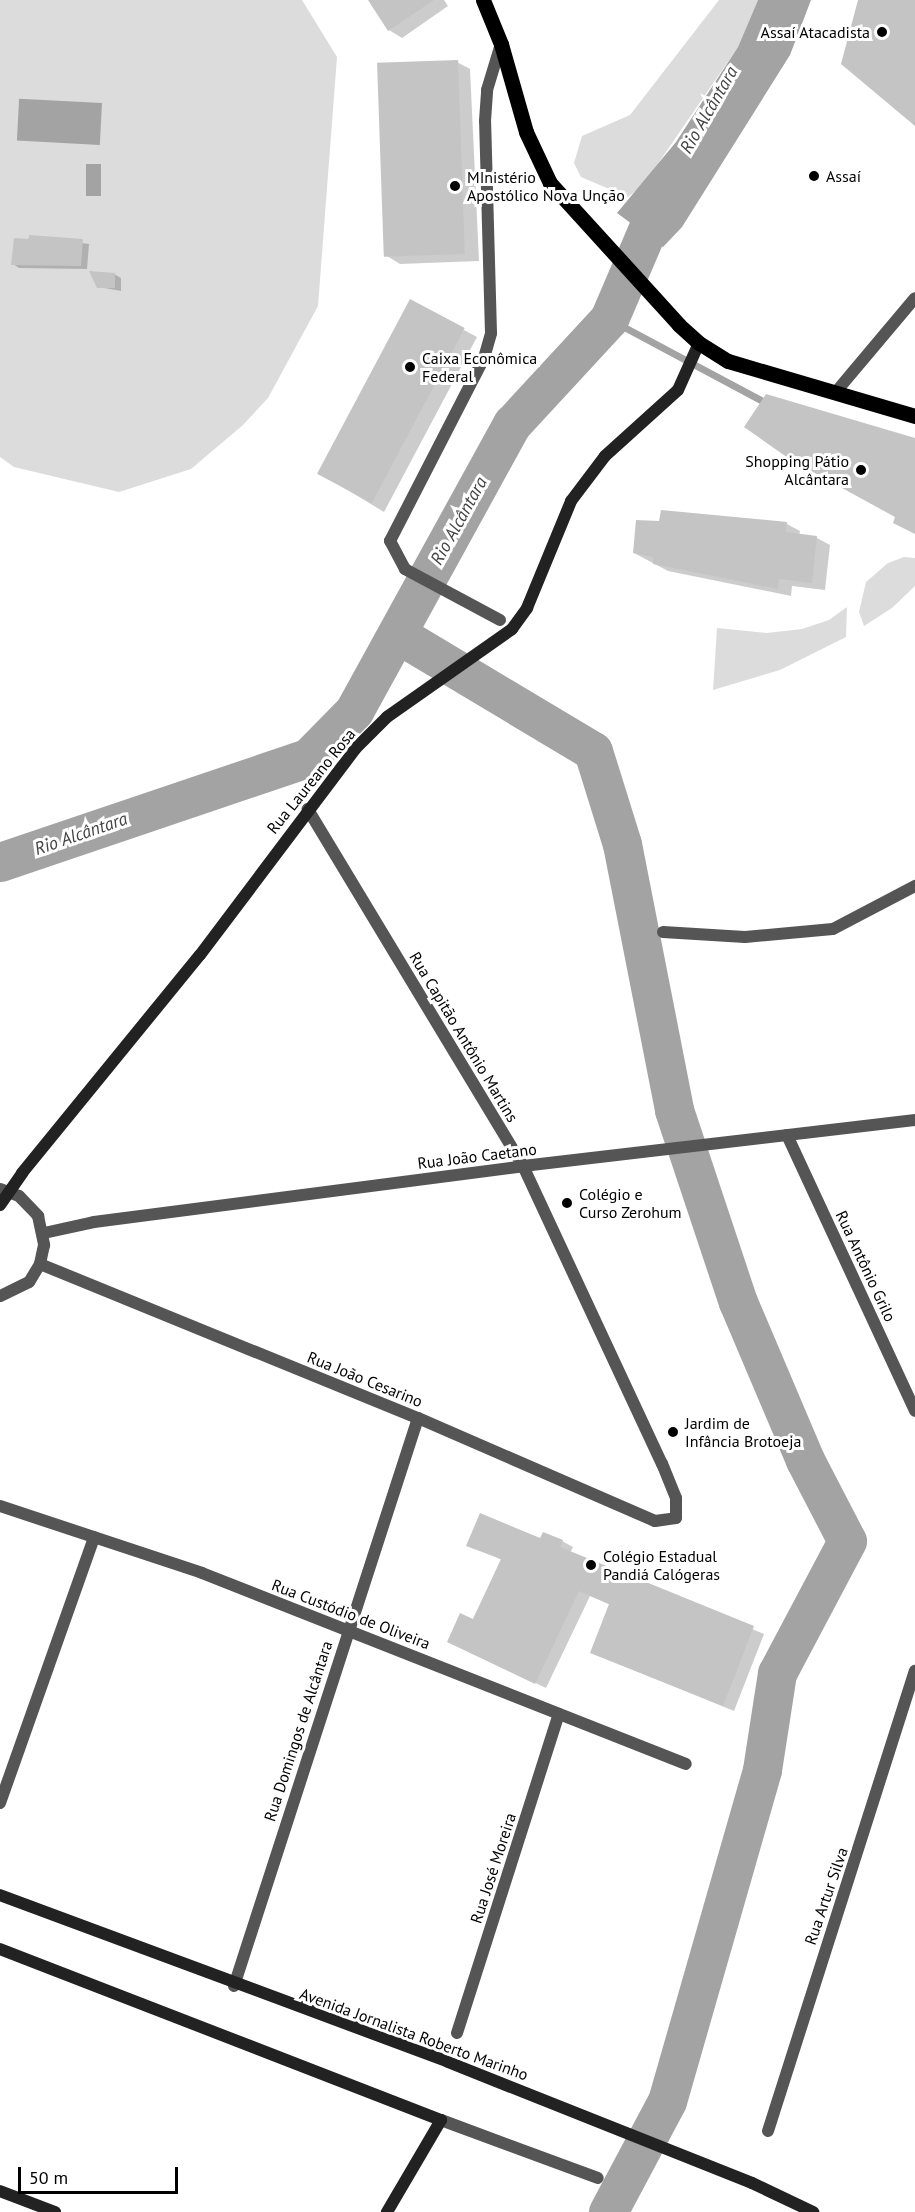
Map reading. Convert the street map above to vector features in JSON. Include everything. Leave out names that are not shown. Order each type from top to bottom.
[{"type":"main road","points":[[483,0],[501,44],[536,157],[568,205],[679,325],[696,349],[728,361],[915,417]]},
{"type":"main road","name":"Rua Laureano Rosa","points":[[0,1206],[4,1190],[200,955],[355,749],[387,717],[512,629],[527,608],[571,501],[605,456],[665,403],[682,383],[696,349]]},
{"type":"main road","name":"Avenida Jornalista Roberto Marinho","points":[[0,1895],[234,1986],[448,2062],[752,2183],[813,2212]]},
{"type":"main road","points":[[0,1949],[441,2120],[387,2212]]},
{"type":"main road","points":[[0,2191],[55,2212]]},
{"type":"street","points":[[500,620],[405,569],[390,541],[484,358],[491,333],[485,121],[487,90],[501,44]]},
{"type":"street","points":[[835,393],[915,298]]},
{"type":"street","name":"Rua Capitão Antônio Martins","points":[[308,809],[523,1166],[662,1464],[676,1498],[676,1518]]},
{"type":"street","points":[[663,932],[746,937],[833,929],[877,909],[915,886]]},
{"type":"street","points":[[912,1121],[915,1134]]},
{"type":"street","name":"Rua João Caetano","points":[[44,1233],[94,1222],[523,1166],[912,1121]]},
{"type":"street","name":"Rua Antônio Grilo","points":[[787,1135],[915,1411]]},
{"type":"street","points":[[0,1296],[28,1282],[40,1264],[44,1233],[38,1216],[4,1190]]},
{"type":"street","name":"Rua João Cesarino","points":[[40,1264],[418,1418],[655,1521],[676,1518]]},
{"type":"street","name":"Rua Domingos de Alcântara","points":[[234,1986],[347,1630],[418,1418]]},
{"type":"street","name":"Rua Custódio de Oliveira","points":[[0,1506],[202,1573],[686,1764]]},
{"type":"street","points":[[0,1803],[94,1537]]},
{"type":"street","name":"Rua Artur Silva","points":[[768,2131],[915,1671]]},
{"type":"street","name":"Rua José Moreira","points":[[457,2033],[559,1714]]},
{"type":"street","points":[[441,2120],[598,2178]]},
{"type":"shaded area","points":[[0,0],[302,0],[337,57],[318,306],[268,398],[243,425],[191,469],[119,492],[14,467],[0,457]]},
{"type":"shaded area","points":[[719,0],[758,0],[738,47],[644,184],[628,197],[581,177],[574,163],[582,136],[630,115]]},
{"type":"shaded area","points":[[904,557],[915,558],[915,586],[892,608],[864,626],[859,612],[866,582],[888,563]]},
{"type":"shaded area","points":[[847,607],[846,637],[780,670],[713,690],[717,628],[767,633],[802,629],[829,620]]},
{"type":"water","points":[[758,0],[811,0],[790,55],[682,227],[663,247],[617,213],[676,142],[738,47]]},
{"type":"water","points":[[19,99],[102,103],[100,145],[17,141]]},
{"type":"water","points":[[86,164],[101,164],[101,196],[86,196]]},
{"type":"building","points":[[368,0],[434,0],[388,31]]},
{"type":"building","name":"Assaí Atacadista","points":[[858,0],[915,0],[915,126],[841,64]]},
{"type":"building","points":[[458,60],[465,254],[384,257],[377,63]]},
{"type":"building","points":[[29,235],[83,239],[81,266],[11,265],[14,238],[29,239]]},
{"type":"building","points":[[89,271],[115,273],[115,288],[97,288]]},
{"type":"building","points":[[410,299],[465,328],[372,503],[317,474]]},
{"type":"building","name":"Shopping Pátio Alcântara","points":[[766,394],[915,438],[915,534],[893,523],[895,517],[791,460],[744,427]]},
{"type":"building","points":[[661,510],[787,522],[786,532],[817,536],[812,583],[779,579],[778,589],[653,564],[653,557],[633,553],[636,520],[659,521]]},
{"type":"building","points":[[480,1513],[540,1538],[543,1532],[563,1540],[560,1547],[754,1626],[723,1706],[590,1653],[609,1604],[579,1591],[535,1684],[447,1642],[460,1613],[473,1619],[501,1559],[466,1546]]},
{"type":"waterway","name":"Rio Alcântara","points":[[0,862],[308,758],[354,711],[512,424],[609,319],[667,184]]},
{"type":"waterway","points":[[609,319],[770,405]]},
{"type":"waterway","points":[[399,635],[593,751],[622,844],[674,1110],[738,1302],[805,1460],[847,1541],[777,1673],[762,1770],[667,2101],[608,2212]]},
{"type":"place","name":"Assaí Atacadista","points":[[882,32]]},
{"type":"place","name":"Assaí","points":[[814,176]]},
{"type":"place","name":"MInistério Apostólico Nova Unção","points":[[455,186]]},
{"type":"place","name":"Caixa Econômica Federal","points":[[410,367]]},
{"type":"place","name":"Shopping Pátio Alcântara","points":[[861,470]]},
{"type":"place","name":"Colégio e Curso Zerohum","points":[[567,1203]]},
{"type":"place","name":"Jardim de Infância Brotoeja","points":[[673,1432]]},
{"type":"place","name":"Colégio Estadual Pandiá Calógeras","points":[[591,1565]]}]
